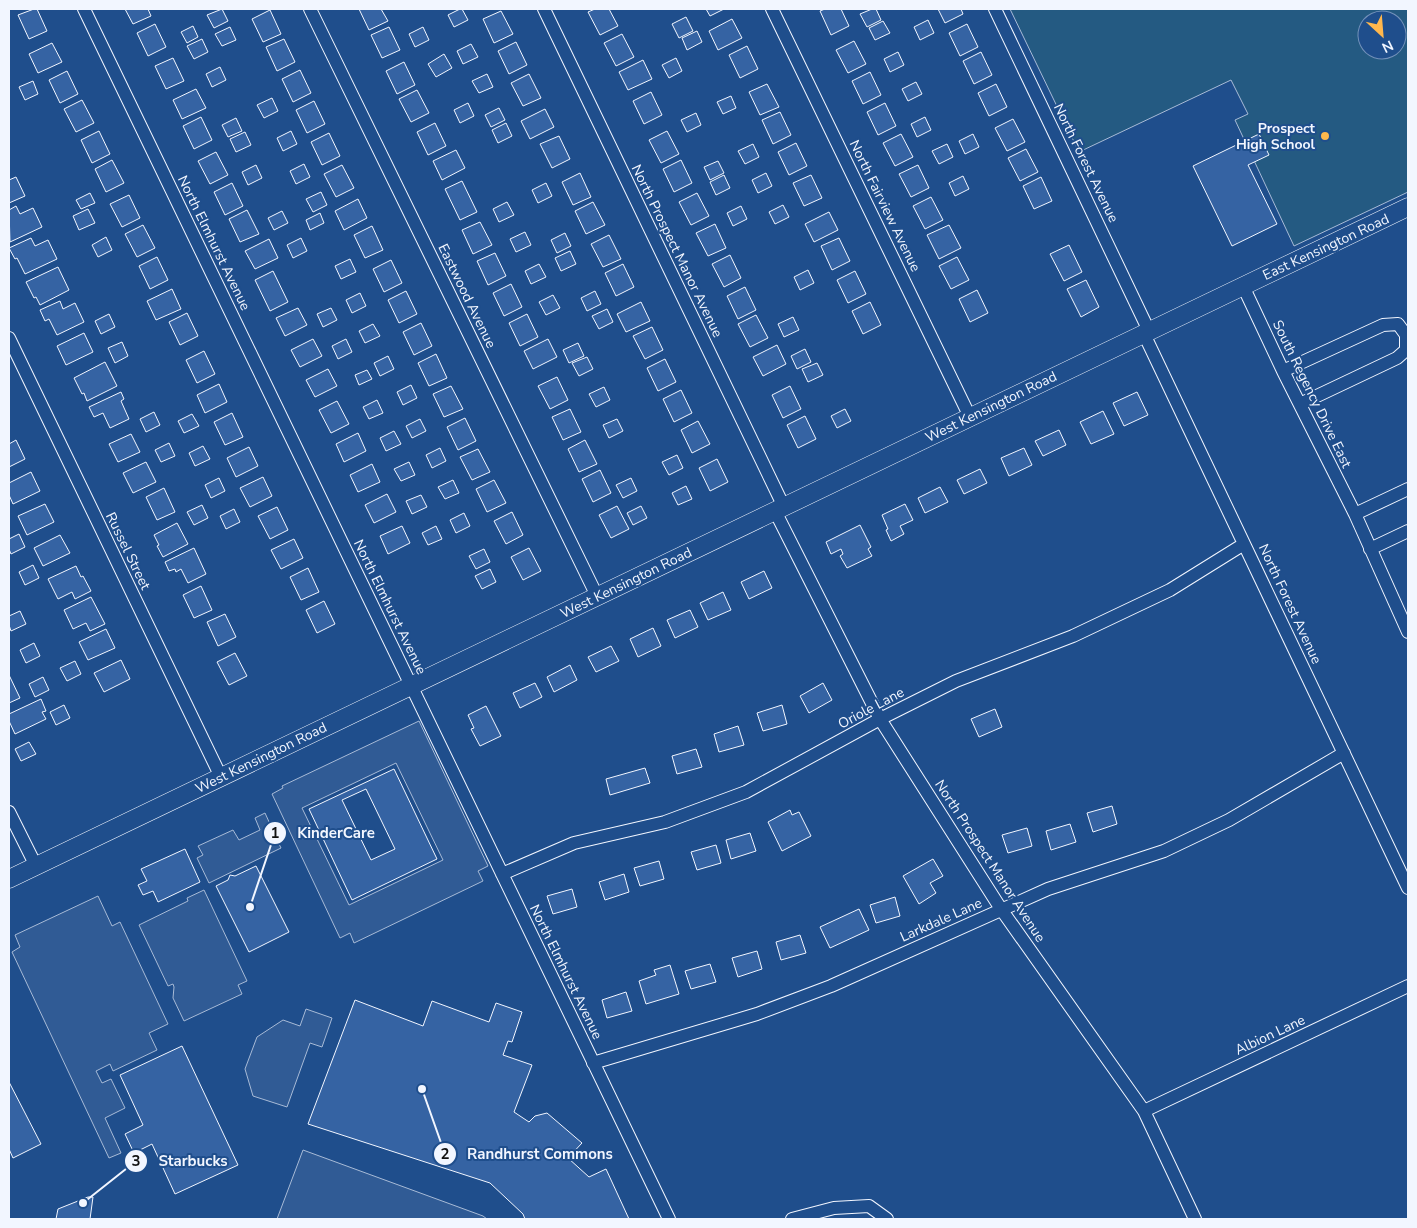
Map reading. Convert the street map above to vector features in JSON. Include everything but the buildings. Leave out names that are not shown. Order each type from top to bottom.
[{"type":"main road","name":"East Kensington Road","points":[[1244,286],[1408,207]]},
{"type":"main road","name":"West Kensington Road","points":[[9,879],[1244,286]]},
{"type":"street","name":"North Elmhurst Avenue","points":[[84,9],[668,1219]]},
{"type":"street","name":"Eastwood Avenue","points":[[310,9],[597,596]]},
{"type":"street","name":"North Prospect Manor Avenue","points":[[544,9],[880,719],[1001,909],[1144,1111],[1195,1219]]},
{"type":"street","name":"North Fairview Avenue","points":[[772,9],[970,417]]},
{"type":"street","name":"North Forest Avenue","points":[[995,9],[1244,544],[1408,888]]},
{"type":"street","name":"South Regency Drive East","points":[[1244,286],[1283,371],[1354,514],[1408,632]]},
{"type":"street","points":[[1283,371],[1383,325],[1398,324],[1406,335],[1406,350],[1397,358],[1300,404]]},
{"type":"street","name":"Russel Street","points":[[9,338],[221,777]]},
{"type":"street","points":[[1354,514],[1408,489]]},
{"type":"street","points":[[1370,549],[1408,531]]},
{"type":"street","name":"Oriole Lane","points":[[502,874],[574,843],[666,822],[746,792],[880,719],[956,681],[1073,636],[1170,590],[1244,544]]},
{"type":"street","name":"Larkdale Lane","points":[[593,1063],[758,1014],[831,986],[1048,888],[1164,851],[1229,820],[1344,753]]},
{"type":"street","points":[[9,812],[36,866]]},
{"type":"street","name":"Albion Lane","points":[[1144,1111],[1408,986]]},
{"type":"street","points":[[792,1219],[834,1208],[869,1206],[887,1219]]},
{"type":"shaded area","name":"Prospect High School","points":[[1010,9],[1408,9],[1408,192],[1294,246],[1235,120],[1248,114],[1231,80],[1079,152]]},
{"type":"shaded area","points":[[419,721],[488,866],[478,871],[483,881],[354,943],[350,933],[340,938],[272,794],[283,788],[282,786]],"holes":[[[396,763],[443,860],[349,905],[302,808]]]},
{"type":"shaded area","points":[[265,813],[270,824],[275,822],[280,834],[275,836],[281,848],[209,883],[197,858],[203,855],[198,846],[233,830],[239,840],[260,830],[255,818]]},
{"type":"shaded area","points":[[204,890],[247,981],[238,985],[242,994],[184,1021],[173,998],[173,984],[168,986],[139,925],[188,901],[187,898]]},
{"type":"shaded area","points":[[98,896],[112,926],[120,922],[168,1024],[149,1033],[157,1050],[113,1071],[110,1064],[96,1071],[102,1083],[111,1079],[125,1108],[105,1118],[121,1153],[109,1158],[12,952],[20,947],[15,935]]},
{"type":"shaded area","points":[[306,1009],[332,1018],[322,1047],[310,1043],[287,1107],[253,1096],[245,1069],[257,1037],[283,1020],[300,1026]]},
{"type":"shaded area","points":[[303,1150],[483,1216],[487,1219],[277,1219]]},
{"type":"place","name":"Prospect High School","points":[[1325,136]]},
{"type":"place","name":"KinderCare","points":[[250,907]]},
{"type":"place","name":"Randhurst Commons","points":[[422,1089]]},
{"type":"place","name":"Starbucks","points":[[83,1203]]}]
